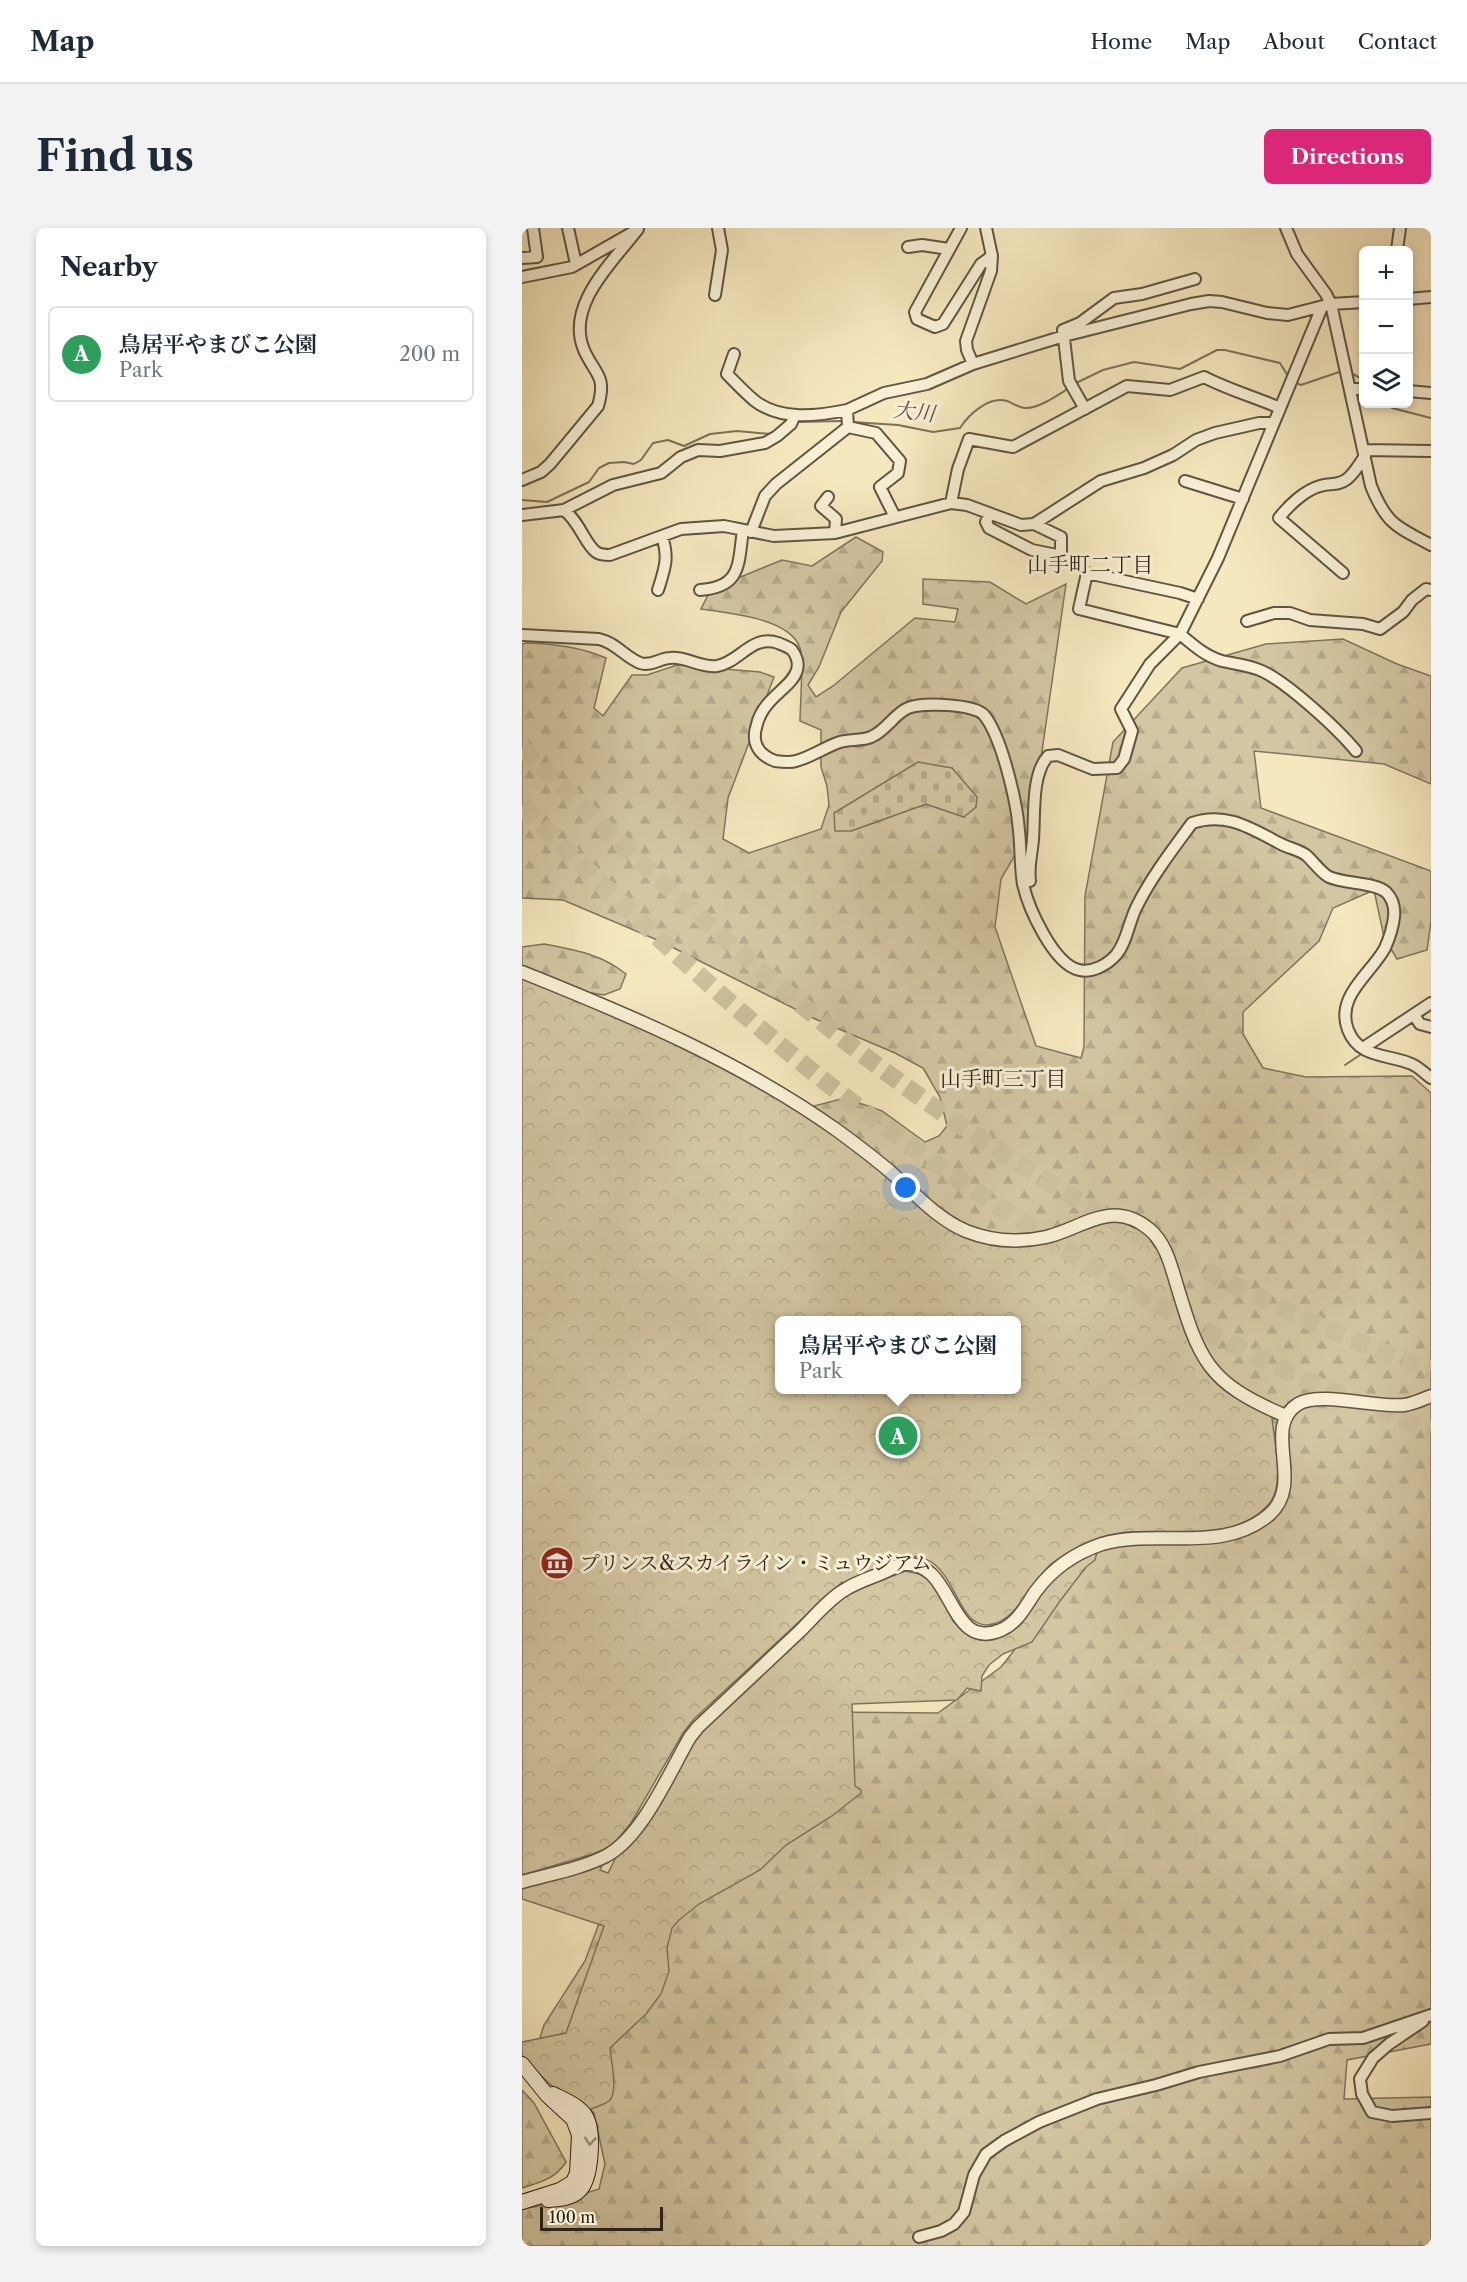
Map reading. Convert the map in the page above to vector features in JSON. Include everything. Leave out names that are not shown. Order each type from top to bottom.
[{"type":"main road","points":[[522,2064],[541,2087],[585,2114],[591,2131],[587,2179],[582,2189],[567,2198],[528,2200]]},
{"type":"street","points":[[522,258],[537,256],[533,228]]},
{"type":"street","points":[[568,228],[576,264]]},
{"type":"street","points":[[715,296],[722,250],[718,228]]},
{"type":"street","points":[[961,228],[915,312],[917,319],[935,327],[943,324],[981,264],[992,256]]},
{"type":"street","points":[[973,364],[966,350],[966,341],[991,271],[992,256],[986,228]]},
{"type":"street","points":[[1286,228],[1297,254],[1327,306],[1350,388],[1371,486],[1380,507],[1389,521],[1431,545]]},
{"type":"street","points":[[1398,246],[1400,228]]},
{"type":"street","points":[[522,277],[576,264],[639,229]]},
{"type":"street","points":[[522,480],[541,472],[550,464],[598,406],[601,379],[584,349],[581,338],[582,315],[589,294],[639,229]]},
{"type":"street","points":[[908,247],[922,245],[950,249]]},
{"type":"street","points":[[1085,409],[1069,381],[1063,330],[1080,323],[1114,298],[1142,294],[1195,279]]},
{"type":"street","points":[[1413,299],[1431,297]]},
{"type":"street","points":[[734,354],[727,374],[755,401],[776,411],[795,415],[823,415],[847,410],[884,393],[927,384],[973,364],[1064,336],[1209,301],[1288,315],[1327,306],[1359,303]]},
{"type":"street","points":[[1029,902],[1032,894],[1028,870],[1033,841],[1035,792],[1044,760],[1048,756],[1058,755],[1093,769],[1117,768],[1124,759],[1132,731],[1120,709],[1150,664],[1180,634],[1198,599],[1243,499],[1280,408],[1327,306]]},
{"type":"street","points":[[951,503],[958,470],[969,440],[1013,447],[1127,386],[1170,390],[1204,377],[1229,390],[1255,397],[1280,408]]},
{"type":"street","points":[[1350,388],[1359,389]]},
{"type":"street","points":[[1413,391],[1431,393]]},
{"type":"street","points":[[847,410],[848,427]]},
{"type":"street","points":[[522,515],[564,510],[613,485],[661,473],[681,457],[698,450],[720,451],[765,443],[791,424],[795,415]]},
{"type":"street","points":[[564,510],[572,516],[596,552],[604,555],[610,555],[681,529],[724,526],[774,536],[835,533],[951,503],[967,505],[1021,525],[1034,524],[1101,481],[1144,468],[1173,455],[1196,440],[1215,433],[1259,423],[1274,423]]},
{"type":"street","points":[[848,427],[876,433],[900,461],[898,473],[880,487],[895,517]]},
{"type":"street","points":[[699,590],[722,587],[736,573],[747,531],[765,496],[776,484],[848,427]]},
{"type":"street","points":[[1364,453],[1431,451]]},
{"type":"street","points":[[1342,573],[1279,518],[1287,508],[1318,486],[1336,485],[1346,480],[1353,473],[1364,453]]},
{"type":"street","points":[[1185,481],[1243,499]]},
{"type":"street","points":[[828,497],[820,506],[836,519],[835,533]]},
{"type":"street","points":[[990,514],[986,522],[989,528],[1032,550],[1057,555],[1061,552],[1061,537],[1034,524]]},
{"type":"street","points":[[658,590],[667,552],[662,536]]},
{"type":"street","points":[[1198,599],[1087,573],[1079,609],[1180,634],[1209,656],[1246,665],[1272,677],[1343,734],[1356,751]]},
{"type":"street","points":[[1247,621],[1274,613],[1290,613],[1310,620],[1363,624],[1380,629],[1403,612],[1412,600],[1426,589],[1431,590]]},
{"type":"street","points":[[522,634],[599,639],[610,642],[644,664],[673,657],[695,664],[719,666],[759,641],[774,642],[791,648],[798,668],[793,678],[759,715],[754,740],[758,750],[776,761],[796,761],[843,741],[869,739],[878,734],[906,708],[917,705],[976,709],[989,721],[1008,772],[1019,831],[1023,884],[1029,902],[1042,932],[1057,955],[1078,970],[1091,970],[1103,966],[1116,954],[1136,908],[1152,880],[1192,823],[1218,818],[1238,821],[1300,851],[1326,875],[1341,881],[1377,888],[1386,893],[1394,904],[1394,917],[1385,947],[1352,991],[1347,1004],[1347,1027],[1352,1038],[1369,1053],[1411,1063],[1431,1078]]},
{"type":"street","points":[[522,972],[684,1041],[735,1066],[838,1131],[888,1170],[940,1216],[966,1231],[996,1239],[1030,1240],[1049,1237],[1090,1219],[1108,1216],[1126,1217],[1148,1228],[1161,1244],[1170,1263],[1191,1333],[1205,1361],[1236,1392],[1286,1416]]},
{"type":"street","points":[[1363,1048],[1431,1003]]},
{"type":"street","points":[[1414,1015],[1420,1024],[1431,1027]]},
{"type":"street","points":[[522,1882],[584,1865],[620,1847],[633,1834],[698,1727],[845,1589],[901,1564],[916,1565],[929,1571],[939,1581],[958,1617],[967,1627],[988,1633],[1001,1630],[1019,1617],[1036,1591],[1056,1568],[1078,1554],[1120,1540],[1222,1536],[1248,1528],[1267,1516],[1277,1507],[1285,1490],[1286,1472],[1282,1432],[1286,1416],[1297,1405],[1314,1399],[1402,1405],[1431,1396]]},
{"type":"street","points":[[1431,2015],[1373,2058],[1360,2079],[1362,2094],[1372,2112],[1392,2116],[1431,2113]]},
{"type":"street","points":[[920,2236],[941,2231],[954,2224],[964,2212],[974,2175],[986,2154],[1004,2141],[1039,2122],[1097,2099],[1199,2072],[1280,2056],[1329,2039],[1363,2037],[1431,2015]]},
{"type":"green space","points":[[856,537],[883,552],[882,561],[841,612],[819,667],[808,685],[816,697],[833,686],[915,618],[955,622],[958,609],[923,604],[923,579],[990,582],[1026,604],[1066,584],[1031,828],[1001,879],[995,927],[1036,1046],[1081,1058],[1084,1047],[1085,896],[1113,742],[1182,668],[1266,644],[1343,639],[1397,664],[1431,676],[1431,784],[1384,764],[1254,751],[1261,808],[1431,871],[1431,922],[1427,950],[1397,959],[1384,937],[1374,890],[1333,908],[1319,941],[1243,1012],[1243,1034],[1263,1068],[1306,1077],[1412,1076],[1431,1093],[1431,2044],[1347,2060],[1344,2099],[1431,2097],[1431,2246],[522,2246],[522,2209],[551,2204],[599,2189],[605,2164],[594,2113],[560,2072],[540,2038],[544,2025],[585,1961],[598,1926],[642,1862],[827,1712],[938,1713],[1001,1667],[1046,1610],[1084,1570],[1094,1545],[1086,1535],[829,1479],[522,1159],[760,1120],[845,1098],[882,1111],[925,1142],[939,1136],[947,1126],[940,1097],[923,1068],[895,1053],[813,1018],[662,942],[563,900],[522,898],[522,644],[537,643],[567,647],[606,658],[594,708],[603,716],[632,675],[647,675],[677,665],[760,672],[774,677],[728,798],[723,839],[749,853],[821,829],[829,805],[827,786],[821,767],[821,730],[800,721],[802,672],[800,648],[794,638],[771,624],[742,615],[701,609],[711,589],[782,560],[812,566]],"holes":[[[952,768],[964,817],[926,804],[851,831]]]},
{"type":"green space","points":[[918,762],[952,768],[977,797],[976,807],[964,817],[926,804],[851,831],[835,831],[834,813]]},
{"type":"green space","points":[[544,944],[587,954],[617,967],[626,974],[620,989],[604,995],[579,991],[522,970],[522,947]]},
{"type":"green space","points":[[522,977],[674,1042],[761,1088],[845,1143],[981,1242],[1113,1222],[1130,1226],[1144,1234],[1162,1260],[1184,1330],[1202,1366],[1224,1390],[1272,1417],[1278,1463],[1273,1497],[1268,1505],[1251,1519],[1231,1527],[1210,1531],[1142,1531],[1099,1538],[1080,1546],[1051,1564],[1015,1610],[997,1623],[987,1625],[975,1621],[965,1611],[939,1569],[926,1559],[909,1556],[885,1562],[882,1568],[847,1584],[842,1582],[694,1719],[683,1733],[631,1823],[612,1846],[522,1875]]},
{"type":"green space","points":[[1097,1552],[1095,1560],[1086,1567],[1032,1642],[1003,1654],[989,1665],[982,1676],[981,1691],[967,1688],[957,1700],[852,1704],[855,1786],[861,1790],[861,1793],[832,1816],[786,1845],[760,1870],[699,1904],[672,1928],[667,1948],[669,1971],[661,1994],[646,2014],[610,2048],[614,2090],[610,2100],[588,2110],[552,2086],[522,2055],[522,2042],[566,2033],[604,1926],[522,1899],[522,1887],[599,1863],[602,1866],[600,1870],[608,1873],[616,1857],[629,1847],[642,1832],[694,1739],[843,1595],[906,1571],[919,1574],[934,1586],[953,1621],[962,1630],[981,1639],[992,1639],[1005,1635],[1017,1627],[1045,1588],[1062,1572]]},
{"type":"green space","points":[[522,2090],[534,2103],[566,2162],[552,2176],[522,2188]]},
{"type":"waterway","name":"大川","points":[[1076,383],[1103,370],[1134,362],[1180,369],[1217,350],[1280,363],[1288,376]]},
{"type":"waterway","name":"大川","points":[[1294,382],[1301,385],[1342,371]]},
{"type":"waterway","name":"大川","points":[[1351,373],[1359,377]]},
{"type":"waterway","name":"大川","points":[[852,422],[898,425],[933,432],[960,428],[980,407],[993,401],[1007,401],[1030,408],[1048,401],[1069,388]]},
{"type":"waterway","name":"大川","points":[[1392,408],[1431,418]]},
{"type":"waterway","name":"大川","points":[[795,422],[843,421]]},
{"type":"waterway","name":"大川","points":[[522,500],[547,502],[589,482],[599,468],[609,463],[634,464],[641,460],[653,443],[668,440],[684,446],[710,434],[737,431],[771,434]]},
{"type":"waterway","points":[[1345,1065],[1363,1053]]},
{"type":"tunnel","points":[[522,748],[730,944],[862,1054],[941,1112],[1022,1166],[1191,1263],[1309,1321],[1431,1369]]},
{"type":"tunnel","points":[[522,806],[648,928],[746,1017],[863,1110],[1005,1211],[1107,1275],[1211,1334],[1319,1386],[1431,1430]]},
{"type":"place","name":"鳥居平やまびこ公園","points":[[898,1436]]},
{"type":"place","name":"プリンス&スカイライン・ミュウジアム","points":[[557,1563]]},
{"type":"district","name":"山手町二丁目","points":[[1090,565]]},
{"type":"district","name":"山手町三丁目","points":[[1003,1079]]}]
